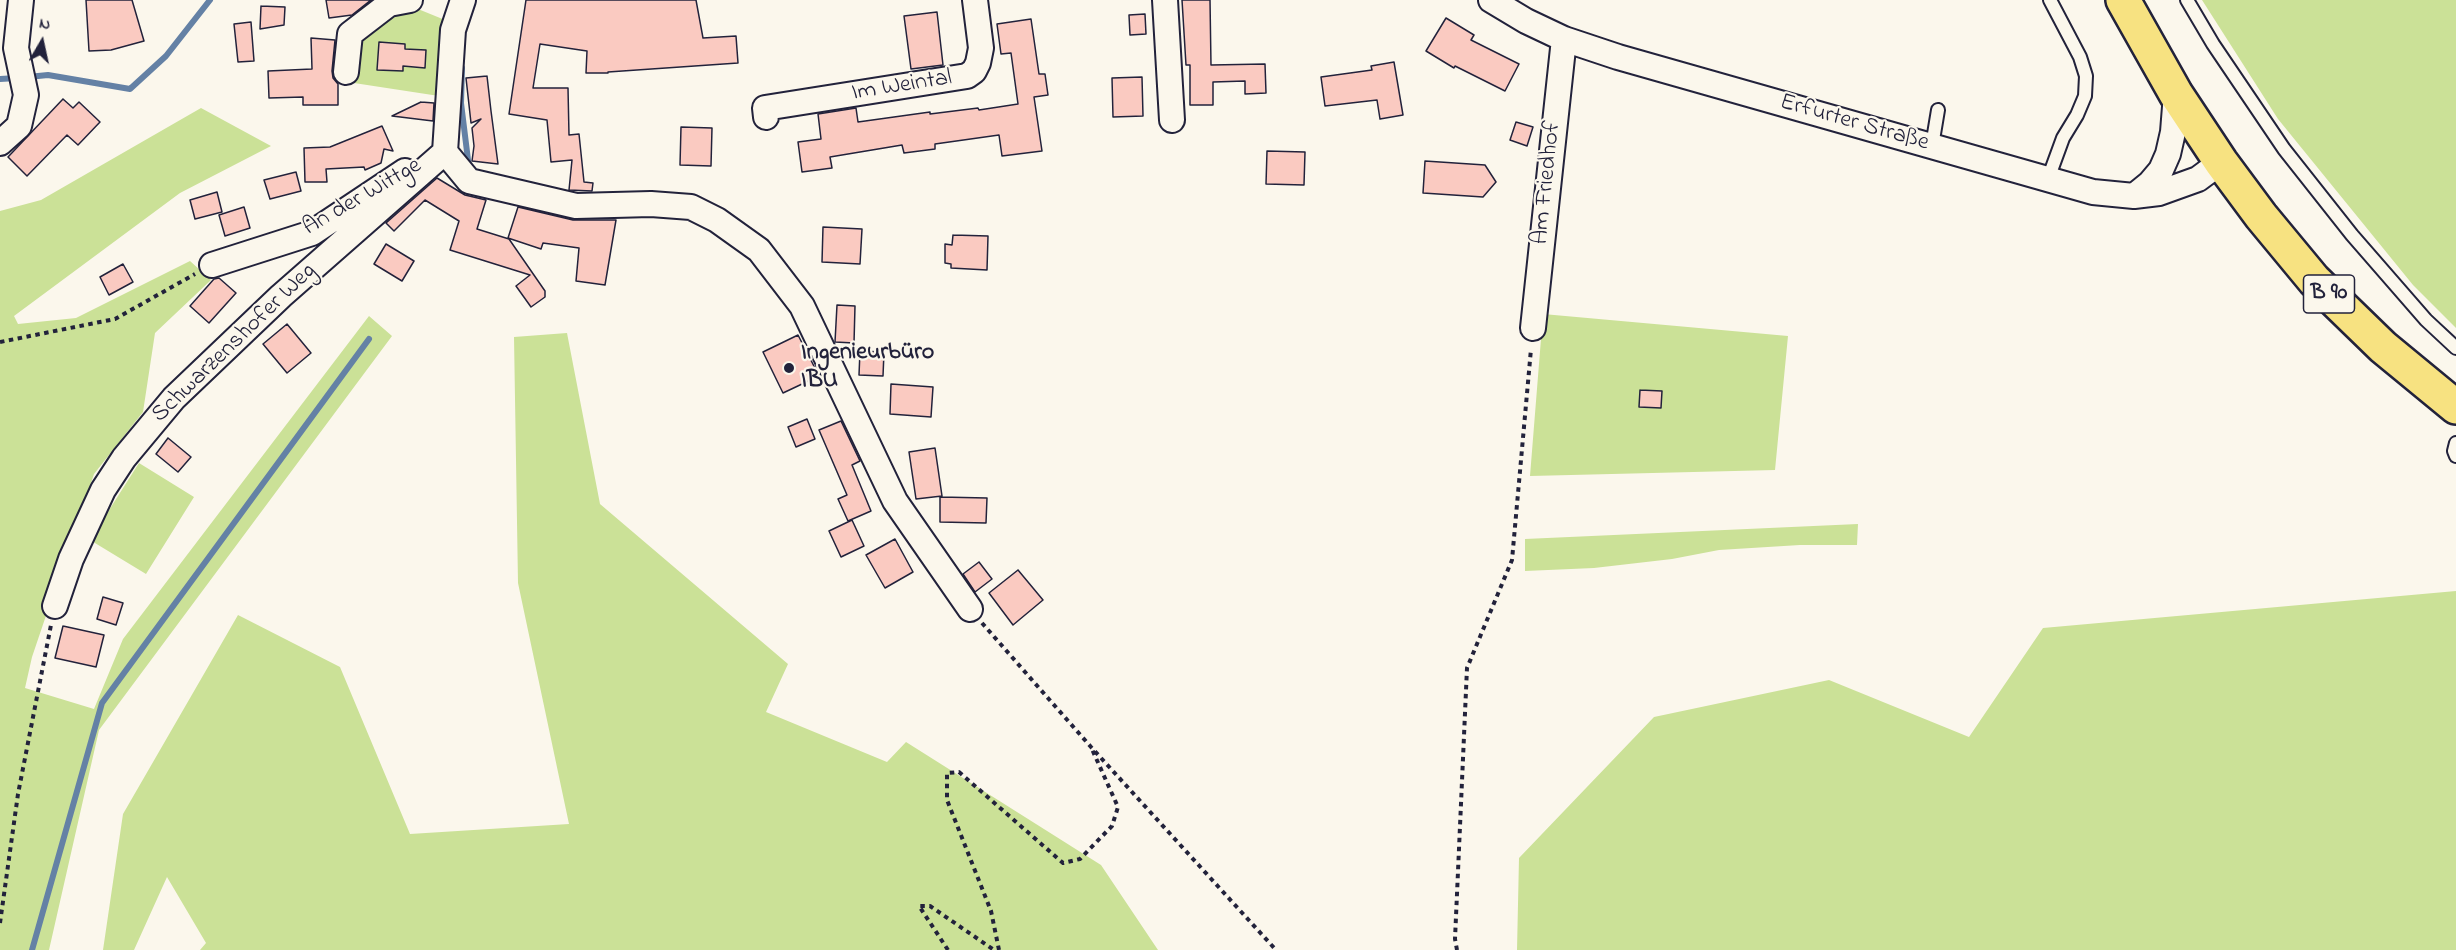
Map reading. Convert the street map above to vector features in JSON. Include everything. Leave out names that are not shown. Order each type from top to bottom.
[{"type":"main road","name":"B 90","points":[[2123,0],[2176,94],[2221,162],[2261,216],[2314,280],[2383,347],[2456,407]]},
{"type":"street","points":[[0,143],[19,126],[26,95],[16,48],[21,0]]},
{"type":"street","points":[[346,72],[350,34],[389,4],[410,0]]},
{"type":"street","points":[[463,0],[453,30],[445,152],[469,181],[576,206],[651,204],[691,207],[717,220],[759,250],[802,306],[895,501],[970,609]]},
{"type":"street","name":"Im Weintal","points":[[766,117],[765,108],[967,76],[974,71],[978,63],[981,48],[975,0]]},
{"type":"street","points":[[1165,0],[1172,120]]},
{"type":"street","name":"Erfurter Straße","points":[[1491,0],[1526,21],[1564,39],[1636,63],[2093,192],[2134,196],[2159,193],[2198,179],[2221,162]]},
{"type":"street","name":"Am Friedhof","points":[[1533,328],[1564,39]]},
{"type":"street","points":[[2134,196],[2161,170],[2168,154],[2173,132],[2176,94]]},
{"type":"street","name":"An der Wittge","points":[[212,265],[312,232],[404,171],[445,152]]},
{"type":"street","name":"Schwarzenshofer Weg","points":[[55,606],[71,559],[103,490],[124,458],[174,398],[281,296],[445,152]]},
{"type":"lane","points":[[2048,179],[2063,138],[2077,116],[2085,96],[2086,76],[2080,57],[2050,0]]},
{"type":"lane","points":[[2187,0],[2213,44],[2284,149],[2352,234],[2426,320],[2456,348]]},
{"type":"lane","points":[[1932,146],[1938,110]]},
{"type":"lane","points":[[2456,443],[2454,451],[2456,456]]},
{"type":"path","points":[[0,342],[115,319],[212,265]]},
{"type":"path","points":[[1457,950],[1455,939],[1467,668],[1512,560],[1533,328]]},
{"type":"path","points":[[0,922],[18,794],[55,606]]},
{"type":"path","points":[[970,609],[1091,747],[1276,950]]},
{"type":"path","points":[[996,950],[991,911],[947,800],[947,773],[959,772],[1063,863],[1080,859],[1088,851],[1112,826],[1118,807],[1091,747]]},
{"type":"path","points":[[948,950],[919,906],[930,906],[996,950]]},
{"type":"green space","points":[[2202,0],[2456,0],[2456,328],[2413,285],[2278,119]]},
{"type":"green space","points":[[418,9],[445,20],[439,96],[354,83],[352,57],[360,34],[388,14]]},
{"type":"green space","points":[[201,108],[271,146],[180,193],[14,316],[18,324],[76,318],[190,261],[211,280],[155,333],[143,412],[94,474],[32,657],[25,688],[94,709],[123,639],[369,316],[392,336],[99,730],[49,950],[0,950],[0,211],[41,200]]},
{"type":"green space","points":[[1543,314],[1788,336],[1775,470],[1530,476]]},
{"type":"green space","points":[[567,333],[600,504],[788,664],[766,712],[887,762],[906,742],[1101,865],[1158,950],[200,950],[206,943],[167,877],[134,950],[103,950],[123,814],[238,615],[340,667],[410,834],[569,824],[518,583],[514,337]]},
{"type":"green space","points":[[139,463],[194,497],[146,574],[90,540]]},
{"type":"green space","points":[[1858,524],[1857,545],[1800,545],[1719,550],[1672,559],[1594,568],[1525,571],[1525,539]]},
{"type":"green space","points":[[2456,591],[2456,950],[1517,950],[1519,858],[1654,717],[1829,680],[1969,737],[2043,628]]},
{"type":"building","points":[[86,0],[132,0],[144,41],[111,50],[89,51]]},
{"type":"building","points":[[326,0],[371,0],[352,15],[329,18]]},
{"type":"building","points":[[526,0],[696,0],[703,38],[736,36],[738,63],[586,73],[587,51],[540,44],[533,88],[568,88],[569,135],[579,134],[584,182],[593,183],[592,191],[569,190],[572,160],[551,162],[547,120],[509,114]]},
{"type":"building","points":[[1182,0],[1210,0],[1211,65],[1265,64],[1266,93],[1245,94],[1245,81],[1213,82],[1213,105],[1190,105],[1190,65],[1186,65]]},
{"type":"building","points":[[261,6],[285,7],[284,25],[260,29]]},
{"type":"building","points":[[937,12],[943,65],[911,69],[904,16]]},
{"type":"building","points":[[1145,14],[1146,34],[1130,35],[1129,15]]},
{"type":"building","points":[[1446,18],[1474,35],[1471,40],[1519,64],[1505,91],[1455,66],[1454,68],[1426,51]]},
{"type":"building","points":[[1031,19],[1039,74],[1045,74],[1048,95],[1034,97],[1042,151],[1002,156],[999,135],[935,144],[935,149],[904,153],[902,145],[830,157],[832,168],[802,172],[798,142],[821,139],[818,114],[856,108],[858,122],[930,112],[930,114],[978,108],[979,110],[1018,104],[1011,53],[1001,54],[997,24]]},
{"type":"building","points":[[251,22],[254,61],[238,62],[234,24]]},
{"type":"building","points":[[311,38],[335,40],[332,71],[333,78],[338,84],[338,105],[303,105],[303,97],[269,98],[268,71],[312,69]]},
{"type":"building","points":[[379,42],[405,44],[405,49],[426,50],[425,68],[403,66],[403,71],[377,70]]},
{"type":"building","points":[[1394,62],[1403,115],[1380,119],[1377,100],[1325,106],[1321,77],[1372,70],[1371,66]]},
{"type":"building","points":[[487,76],[498,164],[472,161],[474,146],[472,128],[481,119],[471,123],[466,78]]},
{"type":"building","points":[[1142,77],[1143,116],[1113,117],[1112,78]]},
{"type":"building","points":[[63,99],[73,108],[79,102],[100,122],[78,145],[67,135],[27,176],[8,157]]},
{"type":"building","points":[[421,102],[434,103],[433,121],[392,116]]},
{"type":"building","points":[[1516,122],[1533,127],[1527,146],[1510,140]]},
{"type":"building","points":[[382,126],[393,151],[384,149],[381,163],[365,170],[364,167],[326,169],[327,182],[305,182],[304,148],[330,147]]},
{"type":"building","points":[[681,127],[712,128],[711,166],[680,165]]},
{"type":"building","points":[[1267,151],[1305,152],[1304,185],[1266,184]]},
{"type":"building","points":[[1425,161],[1485,165],[1496,182],[1483,197],[1423,193]]},
{"type":"building","points":[[296,172],[301,191],[270,199],[264,180]]},
{"type":"building","points":[[437,178],[465,195],[486,200],[477,229],[509,239],[545,291],[545,297],[531,307],[516,286],[530,275],[450,250],[459,221],[425,200],[394,231],[386,223]]},
{"type":"building","points":[[217,192],[222,212],[195,219],[190,200]]},
{"type":"building","points":[[244,207],[250,228],[225,236],[219,215]]},
{"type":"building","points":[[518,207],[573,220],[616,220],[605,285],[576,281],[579,248],[543,243],[541,249],[508,238]]},
{"type":"building","points":[[823,227],[862,229],[860,264],[822,262]]},
{"type":"building","points":[[953,235],[988,236],[987,270],[951,268],[951,264],[945,263],[945,244],[952,245]]},
{"type":"building","points":[[386,244],[414,261],[402,281],[374,264]]},
{"type":"building","points":[[123,264],[133,282],[109,295],[100,277]]},
{"type":"building","points":[[219,278],[236,293],[209,323],[190,306],[214,279]]},
{"type":"building","points":[[837,305],[855,306],[854,343],[835,342]]},
{"type":"building","points":[[287,324],[311,353],[287,373],[263,344]]},
{"type":"building","points":[[798,335],[819,376],[783,393],[763,352]]},
{"type":"building","points":[[860,351],[884,352],[883,376],[859,375]]},
{"type":"building","points":[[891,384],[933,387],[931,417],[890,414]]},
{"type":"building","points":[[1640,390],[1662,391],[1661,408],[1639,407]]},
{"type":"building","points":[[807,419],[815,439],[796,447],[788,427]]},
{"type":"building","points":[[841,421],[860,461],[852,465],[871,511],[848,521],[838,499],[847,495],[819,430]]},
{"type":"building","points":[[168,438],[191,457],[178,472],[156,454]]},
{"type":"building","points":[[935,448],[942,496],[916,499],[909,452]]},
{"type":"building","points":[[940,497],[987,498],[986,523],[940,522]]},
{"type":"building","points":[[852,520],[864,546],[841,557],[829,531]]},
{"type":"building","points":[[895,539],[913,572],[885,588],[866,555]]},
{"type":"building","points":[[979,562],[992,579],[975,592],[963,574]]},
{"type":"building","points":[[1018,570],[1043,600],[1013,625],[989,593]]},
{"type":"building","points":[[103,597],[123,603],[116,625],[97,619]]},
{"type":"building","points":[[63,626],[104,635],[96,667],[55,658]]},
{"type":"waterway","points":[[28,77],[48,75],[130,89],[166,56],[210,0]]},
{"type":"waterway","points":[[462,68],[461,103],[469,168]]},
{"type":"waterway","points":[[0,79],[17,78]]},
{"type":"waterway","points":[[32,950],[102,703],[369,339]]},
{"type":"place","name":"Ingenieurbüro IBU","points":[[789,368]]}]
